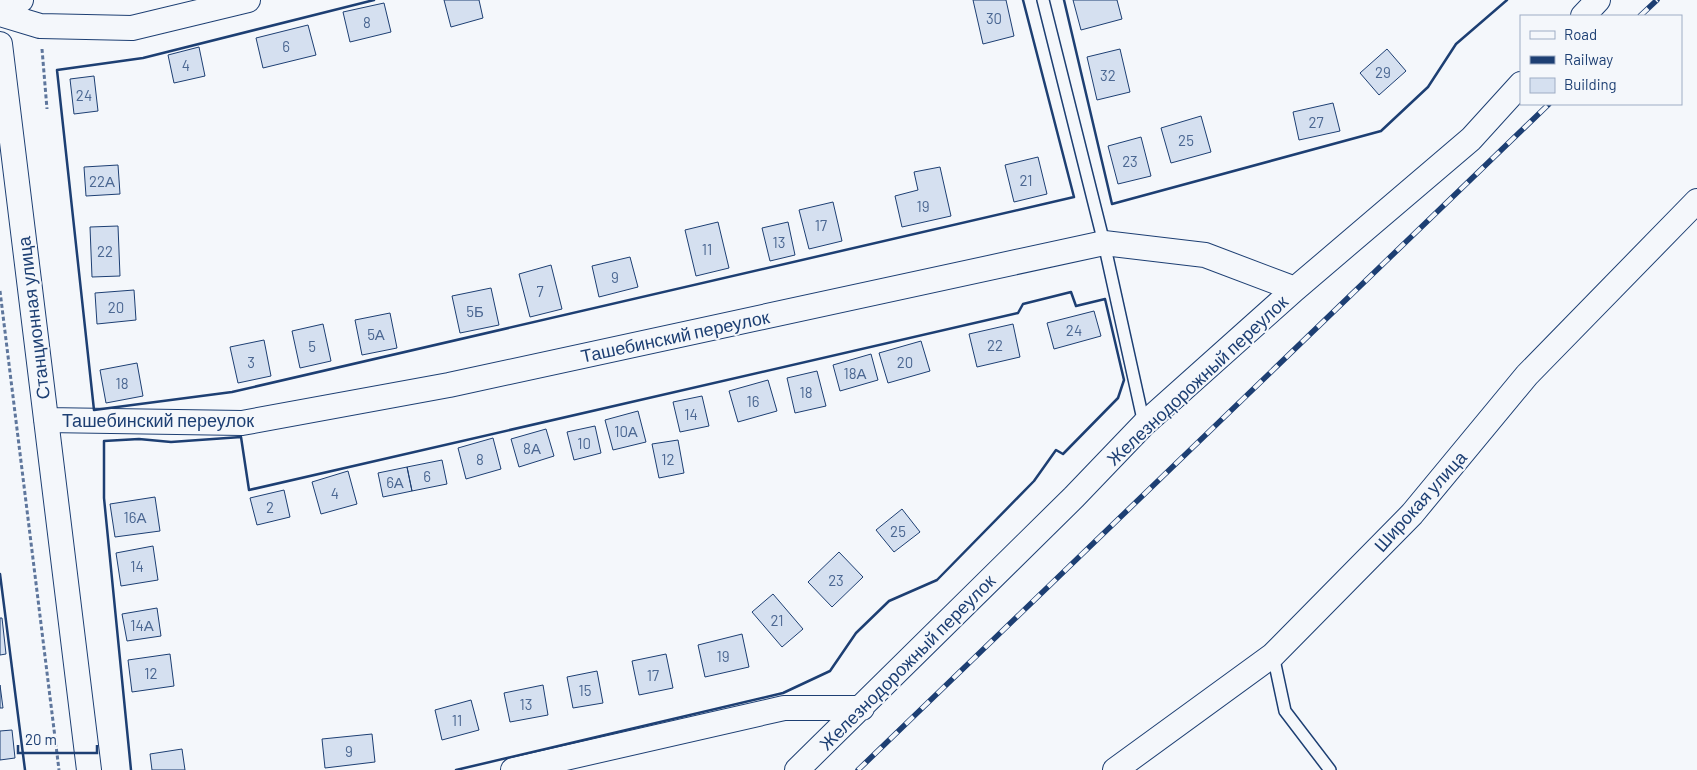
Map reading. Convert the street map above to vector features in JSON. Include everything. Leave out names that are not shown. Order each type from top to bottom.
[{"type":"street","points":[[0,13],[21,0]]},
{"type":"street","points":[[0,13],[40,26],[132,28],[248,0]]},
{"type":"street","points":[[1583,15],[1598,0]]},
{"type":"street","name":"Станционная улица","points":[[0,44],[89,770]]},
{"type":"street","name":"Железнодорожный переулок","points":[[797,770],[862,708],[1144,424],[1295,289],[1471,139],[1520,85]]},
{"type":"street","name":"Широкая улица","points":[[1115,770],[1272,655],[1412,514],[1527,375],[1697,201]]},
{"type":"street","name":"Ташебинский переулок","points":[[46,420],[242,423],[449,385],[1104,243],[1205,255],[1295,289]]},
{"type":"street","points":[[513,770],[784,708],[862,708]]},
{"type":"lane","points":[[1043,0],[1104,243],[1144,424]]},
{"type":"lane","points":[[1272,655],[1285,711],[1330,770]]},
{"type":"path","points":[[40,26],[47,109]]},
{"type":"path","points":[[0,290],[59,770]]},
{"type":"building","points":[[444,0],[479,0],[483,18],[451,27]]},
{"type":"building","points":[[973,0],[1006,0],[1014,36],[983,44]]},
{"type":"building","points":[[1073,0],[1117,0],[1122,19],[1081,30]]},
{"type":"building","points":[[384,3],[391,32],[350,42],[343,12]]},
{"type":"building","points":[[308,25],[316,55],[263,68],[256,38]]},
{"type":"building","points":[[199,47],[205,76],[174,83],[168,55]]},
{"type":"building","points":[[1120,49],[1130,92],[1097,100],[1087,57]]},
{"type":"building","points":[[1387,49],[1406,71],[1379,95],[1360,73]]},
{"type":"building","points":[[94,76],[98,111],[74,114],[70,79]]},
{"type":"building","points":[[1333,103],[1340,131],[1299,140],[1293,112]]},
{"type":"building","points":[[1201,116],[1211,152],[1171,163],[1161,128]]},
{"type":"building","points":[[1141,137],[1151,176],[1118,184],[1108,146]]},
{"type":"building","points":[[1038,157],[1047,194],[1014,202],[1005,165]]},
{"type":"building","points":[[118,165],[120,194],[86,196],[84,167]]},
{"type":"building","points":[[940,167],[951,216],[902,227],[895,196],[918,190],[914,172]]},
{"type":"building","points":[[833,202],[842,241],[809,249],[799,210]]},
{"type":"building","points":[[718,222],[729,268],[696,276],[685,230]]},
{"type":"building","points":[[788,222],[795,255],[770,261],[762,228]]},
{"type":"building","points":[[118,226],[120,276],[92,277],[90,227]]},
{"type":"building","points":[[630,257],[638,287],[599,297],[592,266]]},
{"type":"building","points":[[551,265],[562,309],[530,317],[519,274]]},
{"type":"building","points":[[491,288],[499,325],[460,333],[452,296]]},
{"type":"building","points":[[134,290],[136,320],[97,324],[95,293]]},
{"type":"building","points":[[1094,311],[1101,336],[1054,349],[1047,323]]},
{"type":"building","points":[[390,313],[397,348],[362,355],[355,320]]},
{"type":"building","points":[[323,324],[331,361],[300,368],[292,331]]},
{"type":"building","points":[[1013,324],[1020,357],[977,367],[969,334]]},
{"type":"building","points":[[264,340],[271,376],[238,383],[230,347]]},
{"type":"building","points":[[921,341],[930,371],[888,383],[879,353]]},
{"type":"building","points":[[871,354],[878,380],[840,391],[833,365]]},
{"type":"building","points":[[137,363],[143,396],[106,403],[100,370]]},
{"type":"building","points":[[817,371],[826,406],[795,413],[787,378]]},
{"type":"building","points":[[768,380],[777,411],[738,422],[729,391]]},
{"type":"building","points":[[702,396],[709,426],[680,432],[673,402]]},
{"type":"building","points":[[638,411],[646,442],[613,450],[605,420]]},
{"type":"building","points":[[595,426],[601,453],[574,460],[567,432]]},
{"type":"building","points":[[546,429],[554,456],[519,467],[511,439]]},
{"type":"building","points":[[493,438],[501,469],[466,479],[458,448]]},
{"type":"building","points":[[678,440],[684,473],[659,478],[652,444]]},
{"type":"building","points":[[442,460],[447,484],[412,491],[407,467]]},
{"type":"building","points":[[407,467],[412,491],[383,497],[378,473]]},
{"type":"building","points":[[348,471],[357,504],[321,514],[312,482]]},
{"type":"building","points":[[284,490],[290,517],[257,525],[250,498]]},
{"type":"building","points":[[155,497],[160,531],[115,537],[110,504]]},
{"type":"building","points":[[902,509],[920,532],[894,552],[876,530]]},
{"type":"building","points":[[153,546],[158,580],[121,586],[116,553]]},
{"type":"building","points":[[839,552],[863,577],[832,607],[808,582]]},
{"type":"building","points":[[773,594],[803,629],[782,647],[752,612]]},
{"type":"building","points":[[157,608],[161,636],[127,641],[122,614]]},
{"type":"building","points":[[0,618],[2,618],[6,654],[0,655]]},
{"type":"building","points":[[742,634],[749,667],[705,677],[698,645]]},
{"type":"building","points":[[170,654],[174,686],[132,692],[128,660]]},
{"type":"building","points":[[666,654],[673,688],[639,695],[632,661]]},
{"type":"building","points":[[597,671],[603,703],[573,708],[567,677]]},
{"type":"building","points":[[0,685],[3,708],[0,708]]},
{"type":"building","points":[[543,685],[548,715],[510,722],[504,693]]},
{"type":"building","points":[[471,700],[479,730],[442,740],[435,710]]},
{"type":"building","points":[[12,730],[15,758],[0,760],[0,731]]},
{"type":"building","points":[[372,734],[375,762],[325,768],[322,739]]},
{"type":"building","points":[[182,749],[185,770],[152,770],[150,754]]},
{"type":"railway","points":[[1641,15],[1657,0]]},
{"type":"railway","points":[[858,770],[1548,105]]},
{"type":"wall","points":[[374,0],[143,58],[57,70],[94,410],[232,392],[1074,197],[1023,0]]},
{"type":"wall","points":[[1064,0],[1112,204],[1381,131],[1428,87],[1456,44],[1507,0]]},
{"type":"wall","points":[[131,770],[104,498],[104,441],[139,439],[171,442],[241,437],[249,490],[1018,313],[1023,304],[1071,292],[1076,306],[1105,299],[1124,380],[1118,398],[1063,454],[1056,450],[1034,481],[937,580],[889,601],[856,633],[830,671],[783,693],[456,770]]},
{"type":"wall","points":[[0,574],[25,770]]}]
